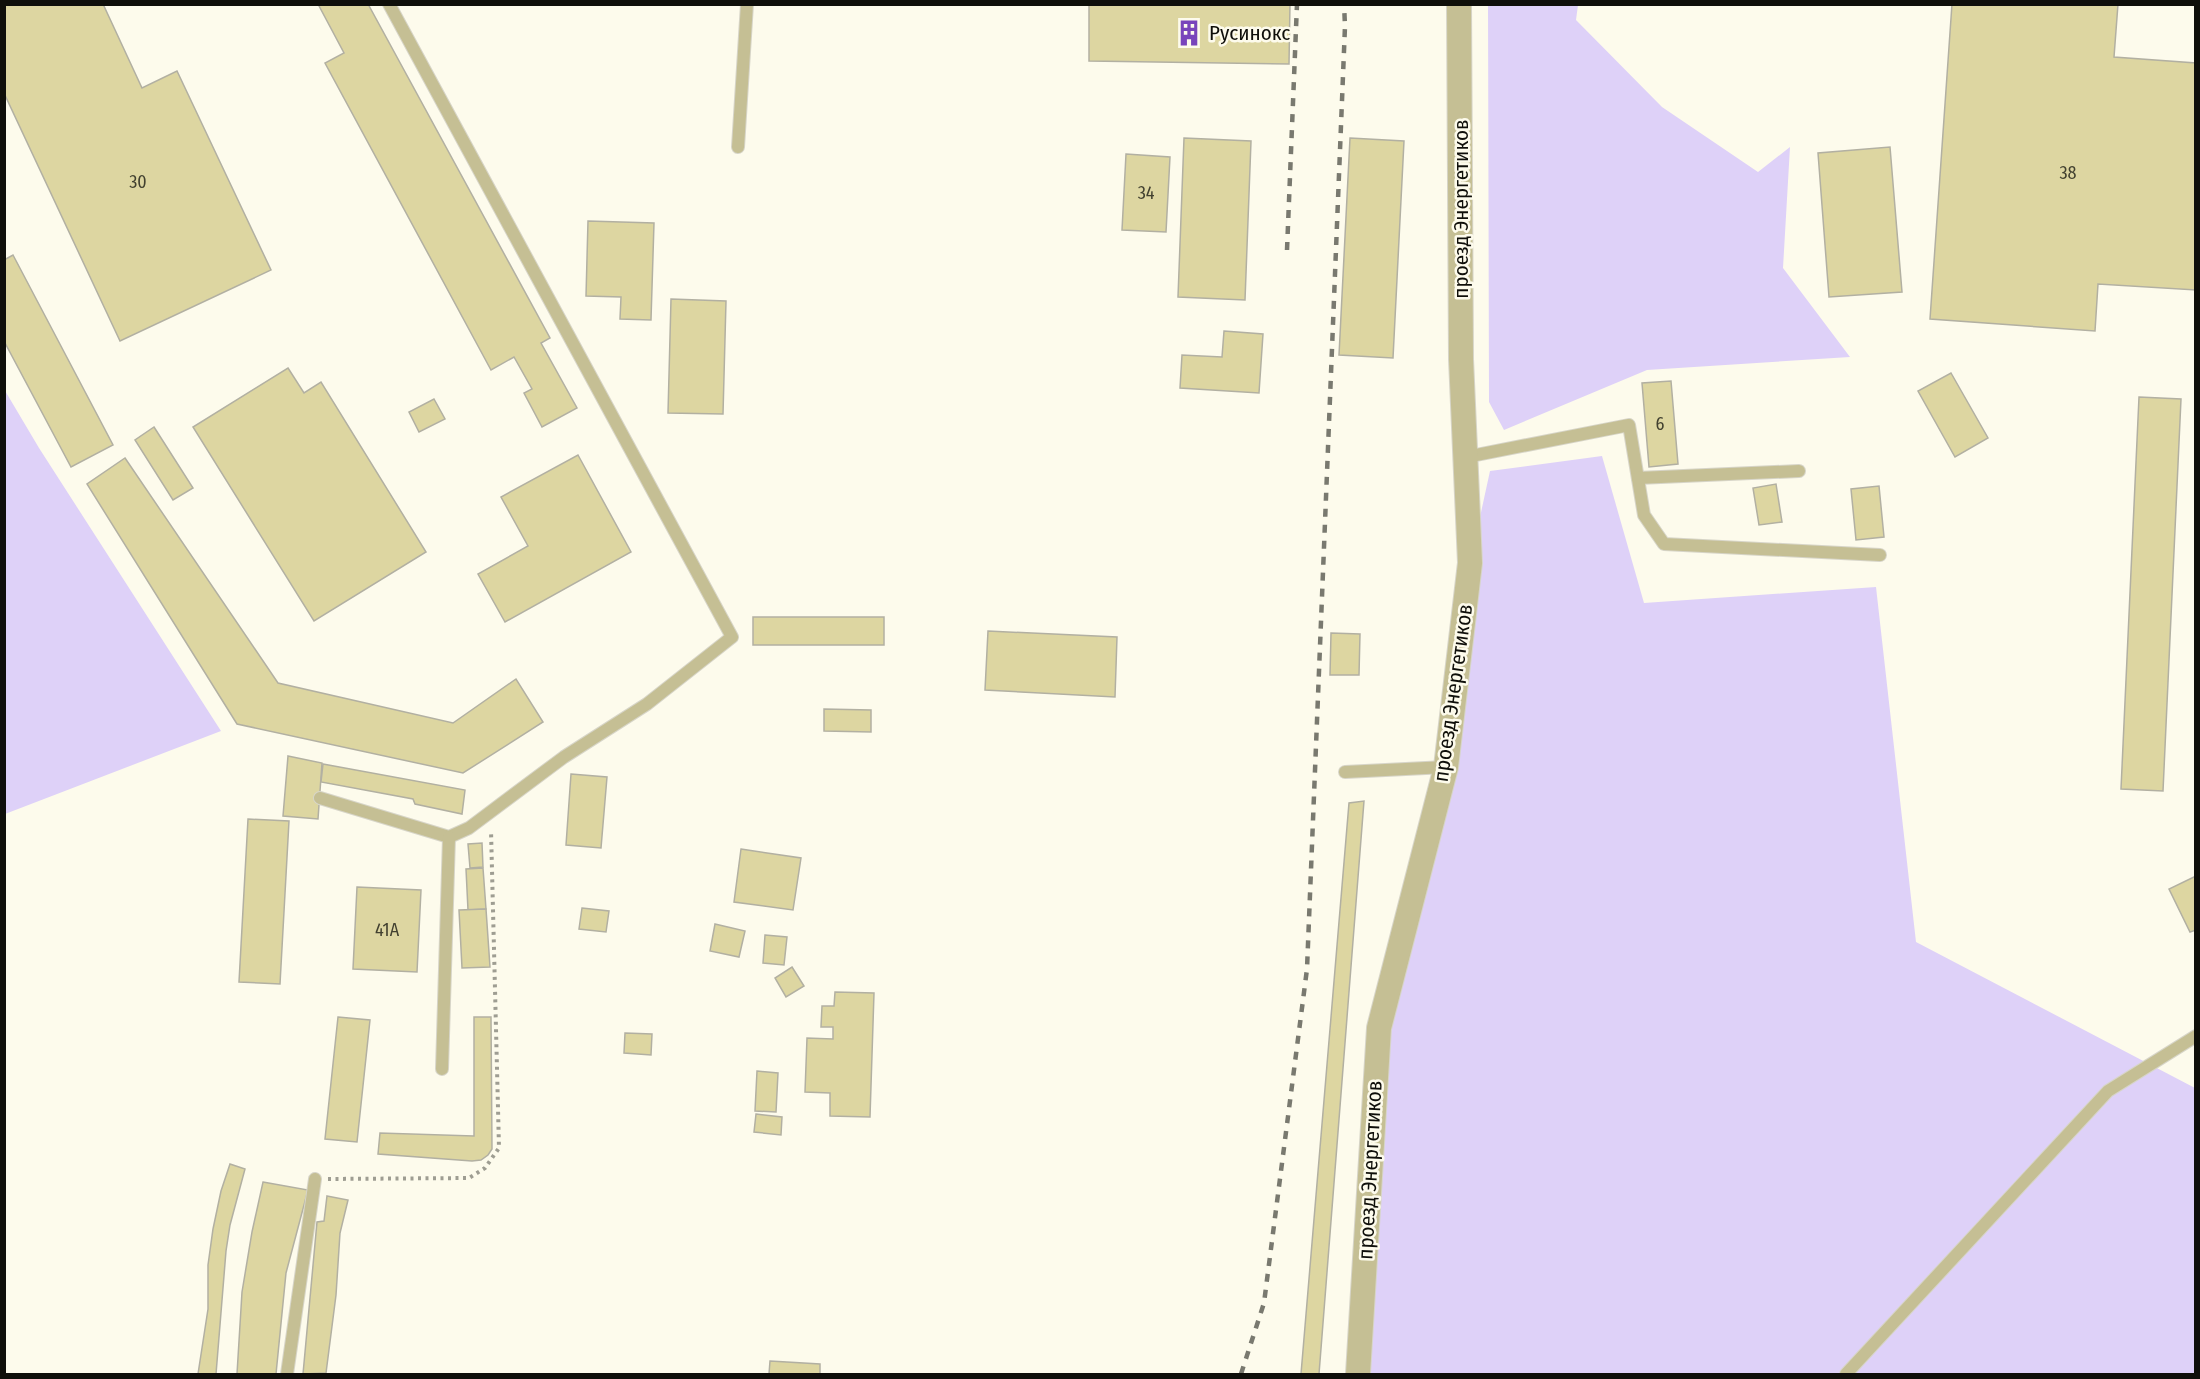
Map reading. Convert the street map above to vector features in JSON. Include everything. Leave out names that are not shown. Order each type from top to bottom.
[{"type":"street","name":"проезд Энергетиков","points":[[1358,1374],[1379,1028],[1446,767],[1470,564],[1461,359],[1459,4]]},
{"type":"lane","points":[[320,798],[449,837],[469,828],[564,757],[647,704],[732,637],[389,4]]},
{"type":"lane","points":[[738,147],[747,4]]},
{"type":"lane","points":[[1466,457],[1629,425],[1644,514],[1664,544],[1880,555]]},
{"type":"lane","points":[[1638,478],[1799,471]]},
{"type":"lane","points":[[1345,772],[1446,767]]},
{"type":"lane","points":[[442,1069],[449,837]]},
{"type":"lane","points":[[1846,1374],[2108,1091],[2196,1036]]},
{"type":"lane","points":[[287,1374],[315,1179]]},
{"type":"path","points":[[315,1179],[469,1178],[484,1168],[499,1148],[491,811]]},
{"type":"shaded area","points":[[1488,5],[1578,5],[1576,20],[1662,107],[1758,172],[1790,147],[1783,268],[1850,357],[1647,370],[1504,430],[1489,402]]},
{"type":"shaded area","points":[[4,389],[39,448],[221,731],[5,814]]},
{"type":"shaded area","points":[[1602,456],[1644,603],[1876,587],[1916,942],[2195,1088],[2195,1374],[1358,1374],[1379,1028],[1446,767],[1470,563],[1490,471]]},
{"type":"building","points":[[4,4],[103,4],[142,88],[177,71],[271,270],[120,341],[4,93]]},
{"type":"building","points":[[318,4],[368,4],[550,338],[541,343],[577,408],[542,427],[524,393],[532,389],[514,357],[491,370],[325,63],[344,53]]},
{"type":"building","name":"Русинокс","points":[[1089,4],[1290,4],[1289,64],[1089,61]]},
{"type":"building","points":[[1952,4],[2118,4],[2114,57],[2196,63],[2196,290],[2098,284],[2095,331],[1930,319]]},
{"type":"building","points":[[1184,138],[1251,141],[1245,300],[1178,297]]},
{"type":"building","points":[[1350,138],[1404,141],[1393,358],[1339,355]]},
{"type":"building","points":[[1890,147],[1902,292],[1829,297],[1818,153]]},
{"type":"building","points":[[1126,154],[1170,157],[1166,232],[1122,230]]},
{"type":"building","points":[[588,221],[654,223],[651,320],[620,319],[621,297],[586,296]]},
{"type":"building","points":[[13,255],[113,445],[71,467],[4,341],[4,260]]},
{"type":"building","points":[[671,299],[726,301],[723,414],[668,413]]},
{"type":"building","points":[[1224,331],[1263,334],[1259,393],[1180,388],[1182,355],[1222,357]]},
{"type":"building","points":[[288,368],[304,393],[321,382],[426,552],[314,621],[193,427]]},
{"type":"building","points":[[1951,373],[1988,438],[1955,457],[1918,391]]},
{"type":"building","points":[[1671,381],[1678,464],[1649,467],[1642,383]]},
{"type":"building","points":[[2139,397],[2181,399],[2163,791],[2121,789]]},
{"type":"building","points":[[434,399],[445,419],[419,432],[409,412]]},
{"type":"building","points":[[154,427],[193,488],[173,500],[135,440]]},
{"type":"building","points":[[578,455],[631,552],[505,622],[478,574],[528,546],[501,497]]},
{"type":"building","points":[[125,458],[278,683],[453,723],[516,679],[543,722],[463,773],[237,724],[87,484]]},
{"type":"building","points":[[1776,484],[1782,522],[1759,525],[1753,488]]},
{"type":"building","points":[[1879,486],[1884,537],[1856,540],[1851,489]]},
{"type":"building","points":[[753,617],[884,617],[884,645],[753,645]]},
{"type":"building","points":[[988,631],[1117,637],[1115,697],[985,690]]},
{"type":"building","points":[[1331,633],[1360,634],[1359,675],[1330,675]]},
{"type":"building","points":[[824,709],[871,710],[871,732],[824,731]]},
{"type":"building","points":[[288,756],[322,763],[318,819],[283,816]]},
{"type":"building","points":[[323,764],[465,790],[462,814],[415,804],[413,799],[321,782]]},
{"type":"building","points":[[571,774],[607,777],[601,848],[566,845]]},
{"type":"building","points":[[1364,801],[1319,1374],[1301,1374],[1349,803]]},
{"type":"building","points":[[248,819],[289,821],[280,984],[239,982]]},
{"type":"building","points":[[482,843],[483,867],[470,868],[468,844]]},
{"type":"building","points":[[741,849],[801,858],[793,910],[734,902]]},
{"type":"building","points":[[483,868],[486,909],[468,910],[466,869]]},
{"type":"building","points":[[2196,876],[2196,930],[2190,932],[2169,889]]},
{"type":"building","points":[[357,887],[421,890],[417,972],[353,969]]},
{"type":"building","points":[[582,908],[609,911],[606,932],[579,929]]},
{"type":"building","points":[[486,909],[490,967],[462,968],[459,910]]},
{"type":"building","points":[[715,924],[745,931],[739,957],[710,951]]},
{"type":"building","points":[[765,935],[787,937],[784,965],[763,963]]},
{"type":"building","points":[[792,967],[804,986],[786,997],[775,978]]},
{"type":"building","points":[[835,992],[874,993],[870,1117],[830,1116],[830,1093],[805,1092],[807,1038],[833,1039],[833,1027],[821,1027],[822,1006],[834,1006]]},
{"type":"building","points":[[338,1017],[370,1020],[357,1142],[325,1139]]},
{"type":"building","points":[[474,1017],[491,1017],[492,1149],[488,1155],[481,1160],[472,1161],[378,1154],[380,1133],[474,1136]]},
{"type":"building","points":[[625,1033],[652,1034],[651,1055],[624,1053]]},
{"type":"building","points":[[757,1071],[778,1073],[776,1112],[755,1111]]},
{"type":"building","points":[[756,1114],[782,1117],[781,1135],[754,1132]]},
{"type":"building","points":[[230,1164],[245,1169],[230,1225],[226,1251],[216,1374],[198,1374],[208,1309],[208,1265],[213,1229],[221,1191]]},
{"type":"building","points":[[263,1182],[308,1190],[286,1273],[276,1374],[237,1374],[242,1292]]},
{"type":"building","points":[[327,1196],[348,1200],[340,1233],[336,1295],[326,1373],[303,1374],[317,1222],[324,1221]]},
{"type":"building","points":[[770,1361],[820,1364],[820,1374],[769,1374]]},
{"type":"railway","points":[[1287,250],[1297,4]]},
{"type":"railway","points":[[1241,1374],[1264,1303],[1307,969],[1345,26],[1344,4]]},
{"type":"place","name":"Русинокс","points":[[1189,33]]}]
